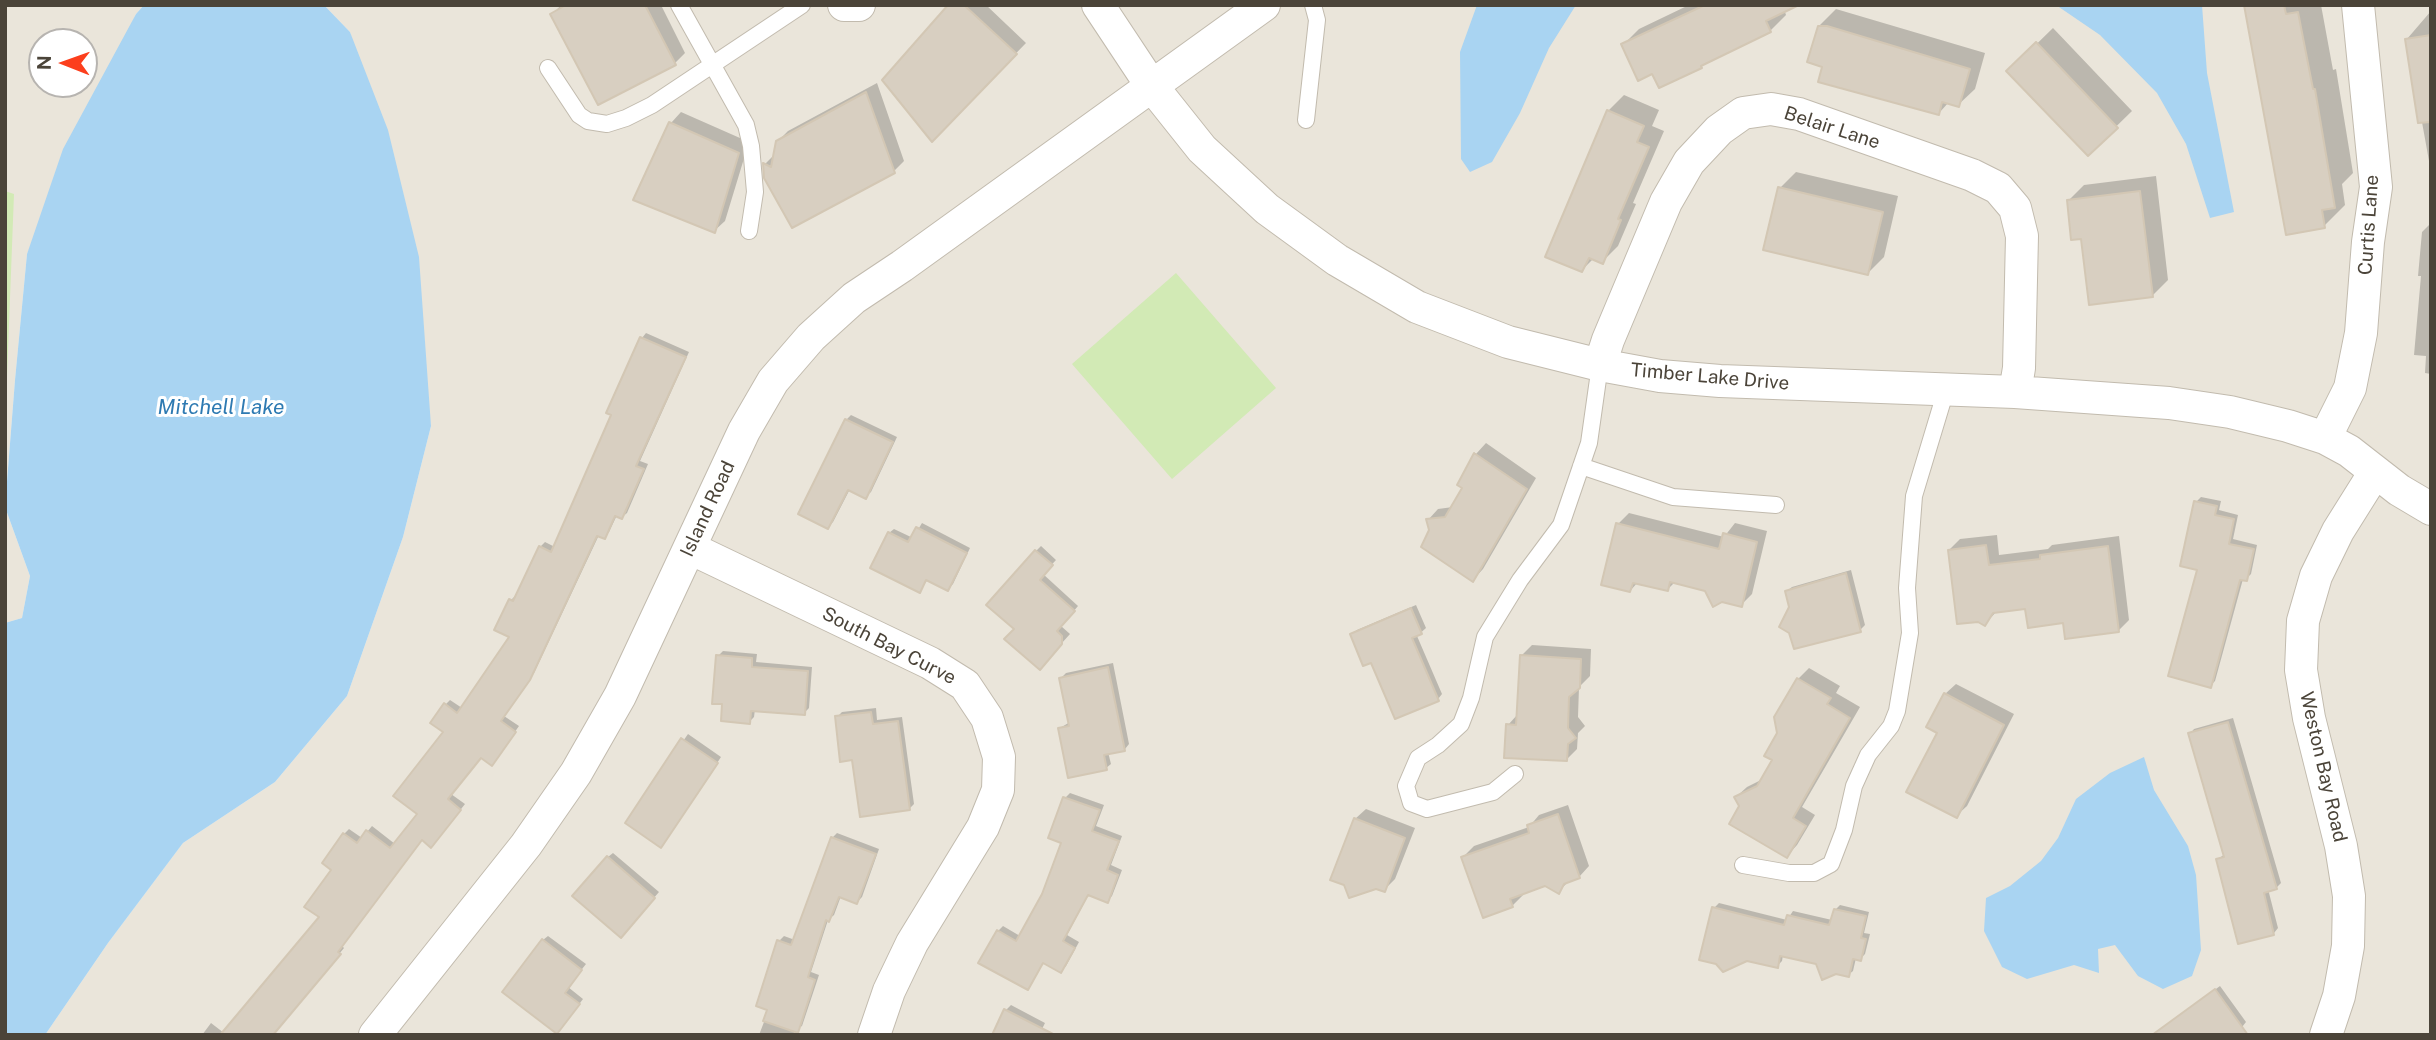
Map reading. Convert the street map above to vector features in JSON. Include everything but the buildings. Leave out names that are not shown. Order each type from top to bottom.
[{"type":"street","points":[[844,5],[859,5]]},
{"type":"street","name":"Timber Lake Drive","points":[[1098,5],[1151,85],[1202,149],[1267,209],[1337,260],[1417,307],[1508,342],[1600,366],[1660,376],[1720,381],[2015,392],[2169,403],[2230,412],[2325,438],[2349,451],[2399,490],[2431,509]]},
{"type":"street","name":"Island Road","points":[[375,1035],[526,845],[576,773],[620,696],[744,431],[773,381],[811,337],[854,298],[1264,5]]},
{"type":"street","name":"Curtis Lane","points":[[2325,438],[2350,388],[2361,333],[2368,242],[2376,187],[2358,5]]},
{"type":"street","name":"Belair Lane","points":[[1600,366],[1608,340],[1666,202],[1689,162],[1720,130],[1743,113],[1771,109],[1811,118],[1972,175],[1998,188],[2015,208],[2022,236],[2020,368],[2015,392]]},
{"type":"street","name":"Weston Bay Road","points":[[2326,1035],[2339,996],[2348,946],[2349,896],[2341,846],[2305,694],[2301,670],[2303,621],[2316,576],[2338,531],[2375,472]]},
{"type":"street","name":"South Bay Curve","points":[[690,548],[930,663],[965,685],[987,718],[999,757],[999,790],[983,827],[912,943],[889,991],[874,1035]]},
{"type":"lane","points":[[679,5],[746,125],[751,146],[755,192],[749,231]]},
{"type":"lane","points":[[548,68],[579,115],[588,121],[607,124],[652,105],[802,5]]},
{"type":"lane","points":[[1306,120],[1317,20],[1312,5]]},
{"type":"lane","points":[[1515,774],[1493,792],[1427,809],[1411,803],[1406,786],[1418,758],[1438,745],[1461,723],[1471,698],[1485,637],[1520,580],[1561,525],[1589,443],[1600,366]]},
{"type":"lane","points":[[1743,865],[1789,873],[1814,873],[1831,864],[1844,830],[1854,786],[1868,755],[1891,726],[1897,712],[1910,633],[1907,588],[1913,496],[1946,390]]},
{"type":"lane","points":[[1581,466],[1672,496],[1776,505]]},
{"type":"shaded area","points":[[5,5],[144,5],[136,14],[98,98],[98,28],[28,28],[28,98],[98,98],[27,254],[5,507]]},
{"type":"shaded area","points":[[324,5],[2431,5],[2431,1035],[45,1035],[108,943],[183,843],[275,782],[347,696],[403,537],[431,426],[350,32]]},
{"type":"shaded area","points":[[5,507],[30,576],[22,618],[5,623]]},
{"type":"green space","points":[[5,191],[14,194],[5,429]]},
{"type":"green space","points":[[1176,273],[1276,388],[1172,479],[1072,364]]},
{"type":"water","name":"Mitchell Lake","points":[[144,5],[324,5],[350,32],[388,130],[419,257],[431,426],[403,537],[347,696],[275,782],[183,843],[108,943],[45,1035],[5,1035],[5,623],[22,618],[30,576],[5,507],[27,254],[63,149],[91,98],[98,98],[98,84],[136,14]]},
{"type":"water","points":[[1477,5],[1576,5],[1549,48],[1520,113],[1492,162],[1470,172],[1461,159],[1460,52]]},
{"type":"water","points":[[2056,5],[2202,5],[2207,73],[2234,212],[2210,218],[2186,144],[2157,93],[2100,35]]},
{"type":"water","points":[[2144,757],[2154,790],[2188,846],[2196,875],[2201,950],[2192,976],[2163,989],[2138,976],[2115,945],[2098,949],[2099,973],[2074,965],[2027,979],[2002,967],[1984,931],[1986,898],[2010,886],[2041,861],[2058,838],[2076,799],[2110,773]]}]
